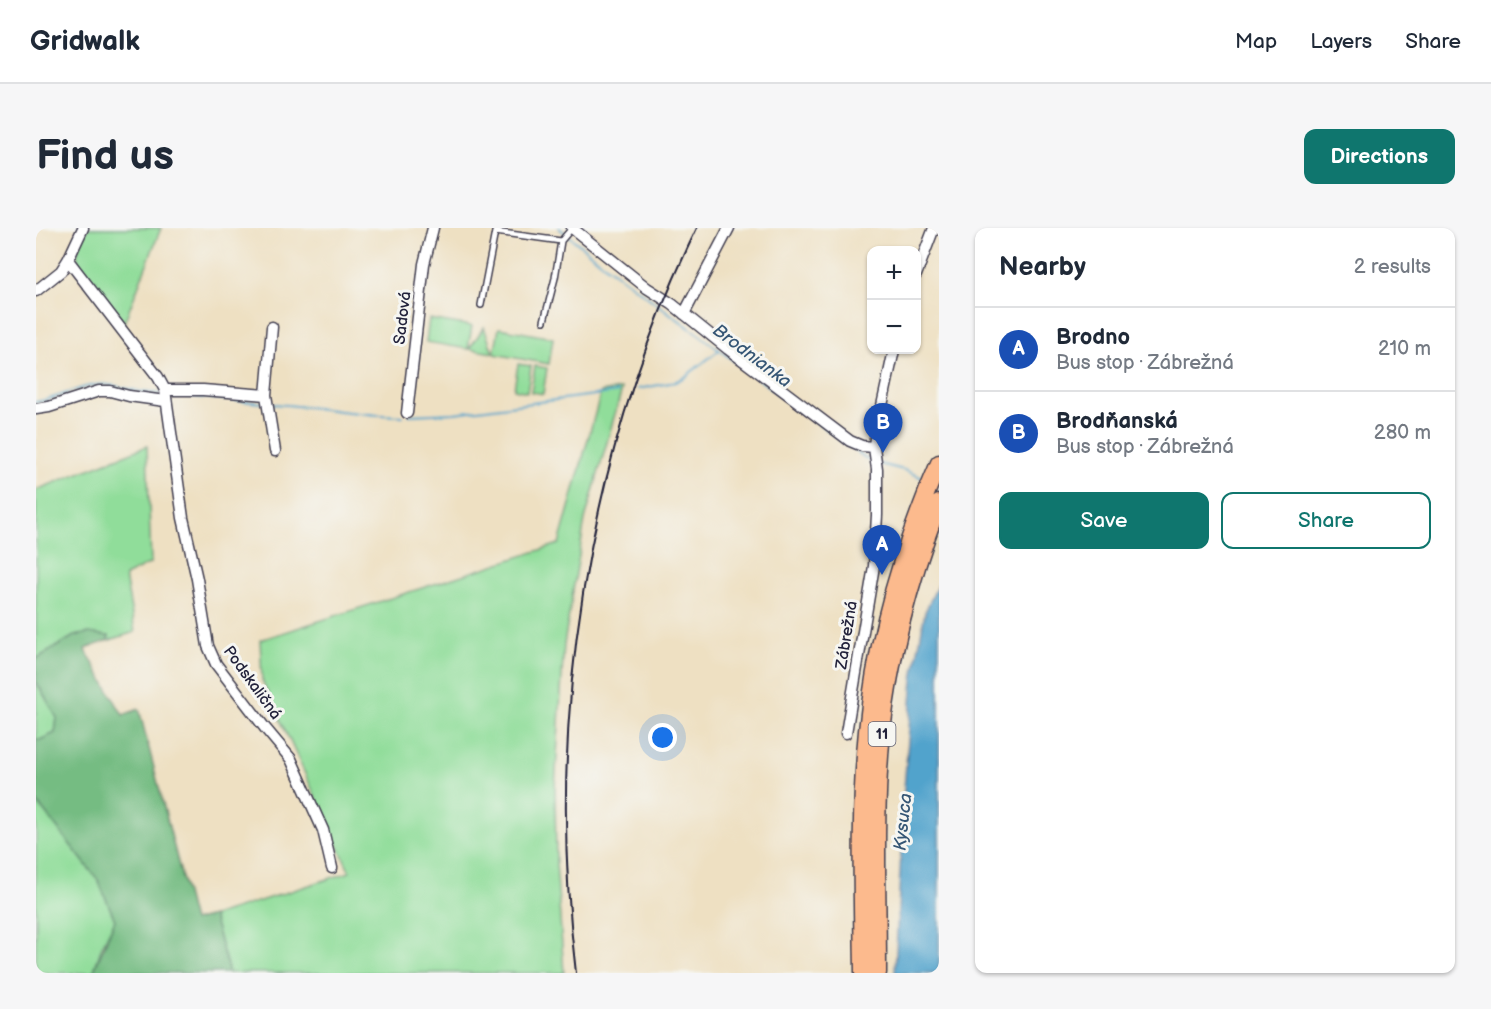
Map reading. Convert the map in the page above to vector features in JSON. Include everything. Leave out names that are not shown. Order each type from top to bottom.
[{"type":"main road","name":"11","points":[[878,973],[877,813],[885,711],[902,617],[926,536],[937,468]]},
{"type":"main road","name":"11","points":[[863,973],[862,811],[872,691],[881,640],[898,573],[912,531],[933,497]]},
{"type":"street","points":[[36,291],[56,275],[68,261],[83,228]]},
{"type":"street","name":"Sadová","points":[[407,413],[424,264],[433,228]]},
{"type":"street","points":[[684,314],[729,228]]},
{"type":"street","points":[[921,262],[934,228]]},
{"type":"street","points":[[571,229],[850,441],[862,446],[874,447]]},
{"type":"street","name":"Podskaličná","points":[[68,261],[158,377],[165,395],[171,426],[183,518],[197,579],[208,646],[216,664],[291,759],[323,830],[332,868]]},
{"type":"street","points":[[272,327],[267,401],[275,451]]},
{"type":"street","name":"Zábrežná","points":[[846,733],[874,566],[877,464],[874,447],[893,354]]},
{"type":"street","points":[[36,409],[99,391],[110,391],[129,396],[165,395],[203,390],[267,401]]},
{"type":"lane","points":[[544,321],[563,239],[571,229]]},
{"type":"lane","points":[[480,305],[495,232],[563,239]]},
{"type":"green space","points":[[88,228],[161,228],[124,323],[79,267],[78,251]]},
{"type":"green space","points":[[429,319],[472,326],[468,349],[426,342]]},
{"type":"green space","points":[[484,327],[493,353],[469,349]]},
{"type":"green space","points":[[499,328],[553,338],[549,364],[494,354]]},
{"type":"green space","points":[[518,364],[531,366],[527,392],[514,389]]},
{"type":"green space","points":[[535,366],[547,368],[543,394],[531,392]]},
{"type":"green space","points":[[622,389],[585,520],[564,644],[555,788],[556,863],[564,973],[229,973],[213,916],[350,872],[262,680],[260,640],[559,544],[601,392]]},
{"type":"green space","points":[[147,446],[151,563],[125,576],[135,632],[107,641],[109,636],[74,636],[36,659],[36,490]]},
{"type":"green space","points":[[89,633],[109,636],[107,641],[85,649],[123,715],[139,709],[193,921],[213,916],[229,973],[93,973],[115,920],[98,880],[36,801],[36,739],[40,740],[55,733],[57,718],[36,681],[36,659],[74,636]]},
{"type":"green space","points":[[36,681],[57,718],[55,733],[40,740],[36,739]]},
{"type":"green space","points":[[36,801],[98,880],[115,920],[102,946],[93,973],[36,973]]},
{"type":"water","name":"Kysuca","points":[[939,582],[939,973],[895,973],[904,789],[913,679],[925,612]]},
{"type":"waterway","name":"Brodnianka","points":[[559,228],[607,267],[871,462]]},
{"type":"waterway","points":[[638,389],[675,382],[718,351]]},
{"type":"waterway","points":[[36,402],[95,385],[161,394]]},
{"type":"waterway","points":[[409,415],[454,413],[618,392]]},
{"type":"waterway","points":[[173,395],[263,403]]},
{"type":"waterway","points":[[272,404],[403,416]]},
{"type":"waterway","name":"Brodnianka","points":[[880,464],[904,470],[925,479]]},
{"type":"railway","points":[[576,973],[568,878],[566,782],[571,687],[583,592],[602,498],[627,406],[659,315],[697,228]]},
{"type":"place","name":"Brodňanská","points":[[883,453]]},
{"type":"place","name":"Brodno","points":[[882,575]]}]
